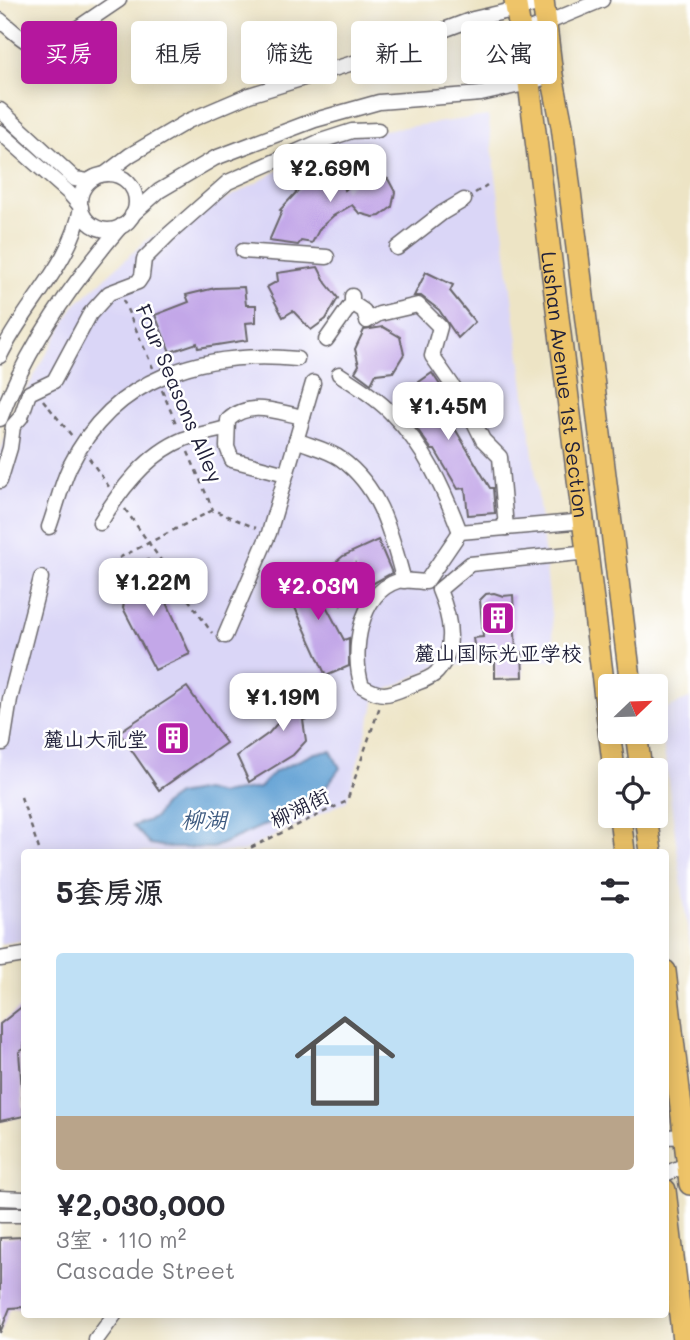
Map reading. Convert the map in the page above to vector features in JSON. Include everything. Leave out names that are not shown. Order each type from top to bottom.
[{"type":"highway","name":"Lushan Avenue 1st Section","points":[[529,84],[613,758]]},
{"type":"highway","name":"Lushan Avenue 1st Section","points":[[554,84],[562,126],[630,674]]},
{"type":"highway","points":[[621,828],[624,849]]},
{"type":"highway","points":[[648,828],[651,849]]},
{"type":"highway","points":[[669,1005],[680,1136],[689,1170]]},
{"type":"highway","points":[[669,1223],[683,1340]]},
{"type":"street","points":[[0,20],[28,43],[40,48],[51,46],[120,0]]},
{"type":"street","points":[[0,356],[12,331],[51,276],[75,234],[83,190],[88,182],[130,155],[188,121],[249,95],[366,60],[515,5],[544,9],[602,0]]},
{"type":"street","points":[[0,419],[30,351],[61,304],[121,226],[159,191],[215,158],[316,120],[379,102],[481,94],[525,84]]},
{"type":"street","points":[[0,110],[75,178],[88,181],[101,175],[120,176],[131,186],[136,201],[132,215]]},
{"type":"street","points":[[0,481],[10,448],[12,426],[21,417],[29,393],[54,381],[90,314],[110,293],[138,282],[142,276],[144,259],[168,235],[228,182],[321,141],[352,131],[378,130]]},
{"type":"street","points":[[0,132],[69,193],[84,215],[97,227],[106,229],[121,226]]},
{"type":"street","points":[[397,248],[442,213],[464,200]]},
{"type":"street","points":[[243,251],[327,257]]},
{"type":"street","points":[[326,340],[352,299],[364,311],[367,321],[379,314],[418,305],[440,327],[432,356],[464,402],[483,440],[500,457],[506,528]]},
{"type":"street","points":[[50,527],[70,466],[92,432],[119,403],[157,377],[212,360],[247,356],[297,359]]},
{"type":"street","points":[[339,374],[391,413],[412,436],[447,499],[460,532]]},
{"type":"street","points":[[225,636],[268,533],[313,383]]},
{"type":"street","points":[[286,474],[232,460],[227,447],[228,420],[239,410],[264,409],[303,417]]},
{"type":"street","points":[[100,523],[116,496],[153,459],[183,440],[227,428]]},
{"type":"street","points":[[296,440],[339,457],[367,482],[383,511],[404,581]]},
{"type":"street","points":[[460,532],[585,521]]},
{"type":"street","points":[[460,532],[426,582],[399,580],[377,594],[363,615],[357,670],[362,685],[377,695],[393,693],[436,674],[450,646],[449,612],[439,590],[470,564],[589,552]]},
{"type":"street","points":[[3,743],[10,699],[41,578]]},
{"type":"street","points":[[0,959],[21,956]]},
{"type":"street","points":[[674,1048],[690,1067]]},
{"type":"street","points":[[669,1173],[689,1170]]},
{"type":"street","points":[[0,1198],[21,1199]]},
{"type":"street","points":[[0,1215],[21,1215]]},
{"type":"street","points":[[96,1340],[112,1318]]},
{"type":"path","name":"Four Seasons Alley","points":[[119,289],[213,510]]},
{"type":"path","points":[[119,558],[213,510],[268,533]]},
{"type":"path","name":"柳湖街","points":[[248,849],[347,802],[383,698]]},
{"type":"path","points":[[21,797],[39,849]]},
{"type":"shaded area","points":[[488,116],[536,477],[556,660],[434,667],[377,695],[347,801],[248,849],[21,849],[21,940],[0,944],[0,453],[16,408],[74,306],[149,238],[251,186],[339,136]]},
{"type":"shaded area","points":[[690,698],[690,948],[668,781],[668,758],[665,758],[663,744],[668,744],[668,708]]},
{"type":"water","name":"柳湖","points":[[331,751],[340,768],[314,803],[213,848],[172,848],[150,844],[133,826],[155,818],[163,805],[177,795],[204,790],[220,794],[259,788],[274,772],[315,753]]},
{"type":"building","points":[[335,167],[345,190],[368,173],[375,172],[388,179],[395,192],[392,207],[380,216],[373,217],[359,213],[352,205],[333,216],[320,228],[312,243],[301,241],[298,245],[269,241],[282,211],[280,210],[303,185],[300,179],[318,169],[322,174]]},
{"type":"building","points":[[318,267],[338,298],[326,319],[311,330],[293,311],[283,317],[267,287],[278,281],[277,273]]},
{"type":"building","points":[[426,272],[453,285],[450,291],[475,322],[458,338],[439,310],[421,296],[414,296]]},
{"type":"building","points":[[244,287],[246,305],[256,305],[256,322],[246,323],[248,340],[198,348],[197,343],[170,352],[155,315],[189,302],[186,295],[215,288]]},
{"type":"building","points":[[383,327],[400,337],[404,354],[393,372],[376,374],[371,384],[355,372],[359,365],[355,349],[364,330]]},
{"type":"building","points":[[432,373],[460,415],[451,422],[490,488],[493,488],[495,513],[468,515],[465,488],[458,489],[435,450],[432,450],[401,406],[419,382]]},
{"type":"building","points":[[378,540],[392,573],[363,589],[355,564],[341,604],[329,568],[343,556]]},
{"type":"building","points":[[148,560],[190,654],[155,670],[123,608],[130,571]]},
{"type":"building","points":[[305,566],[344,640],[349,638],[349,666],[326,676],[282,579]]},
{"type":"building","name":"麓山国际光亚学校","points":[[486,594],[513,595],[516,652],[522,652],[523,677],[495,678],[495,659],[476,660],[473,638],[483,637],[480,600]]},
{"type":"building","points":[[291,686],[312,686],[323,699],[320,716],[303,720],[306,741],[293,755],[249,782],[237,756],[269,733],[289,710],[283,700]]},
{"type":"building","name":"麓山大礼堂","points":[[187,687],[226,743],[159,790],[119,732]]},
{"type":"building","points":[[21,1007],[21,1117],[0,1121],[0,1024]]},
{"type":"building","points":[[21,1237],[21,1307],[10,1308],[0,1333],[0,1238]]},
{"type":"place","name":"麓山国际光亚学校","points":[[498,618]]},
{"type":"place","name":"麓山大礼堂","points":[[173,738]]}]
